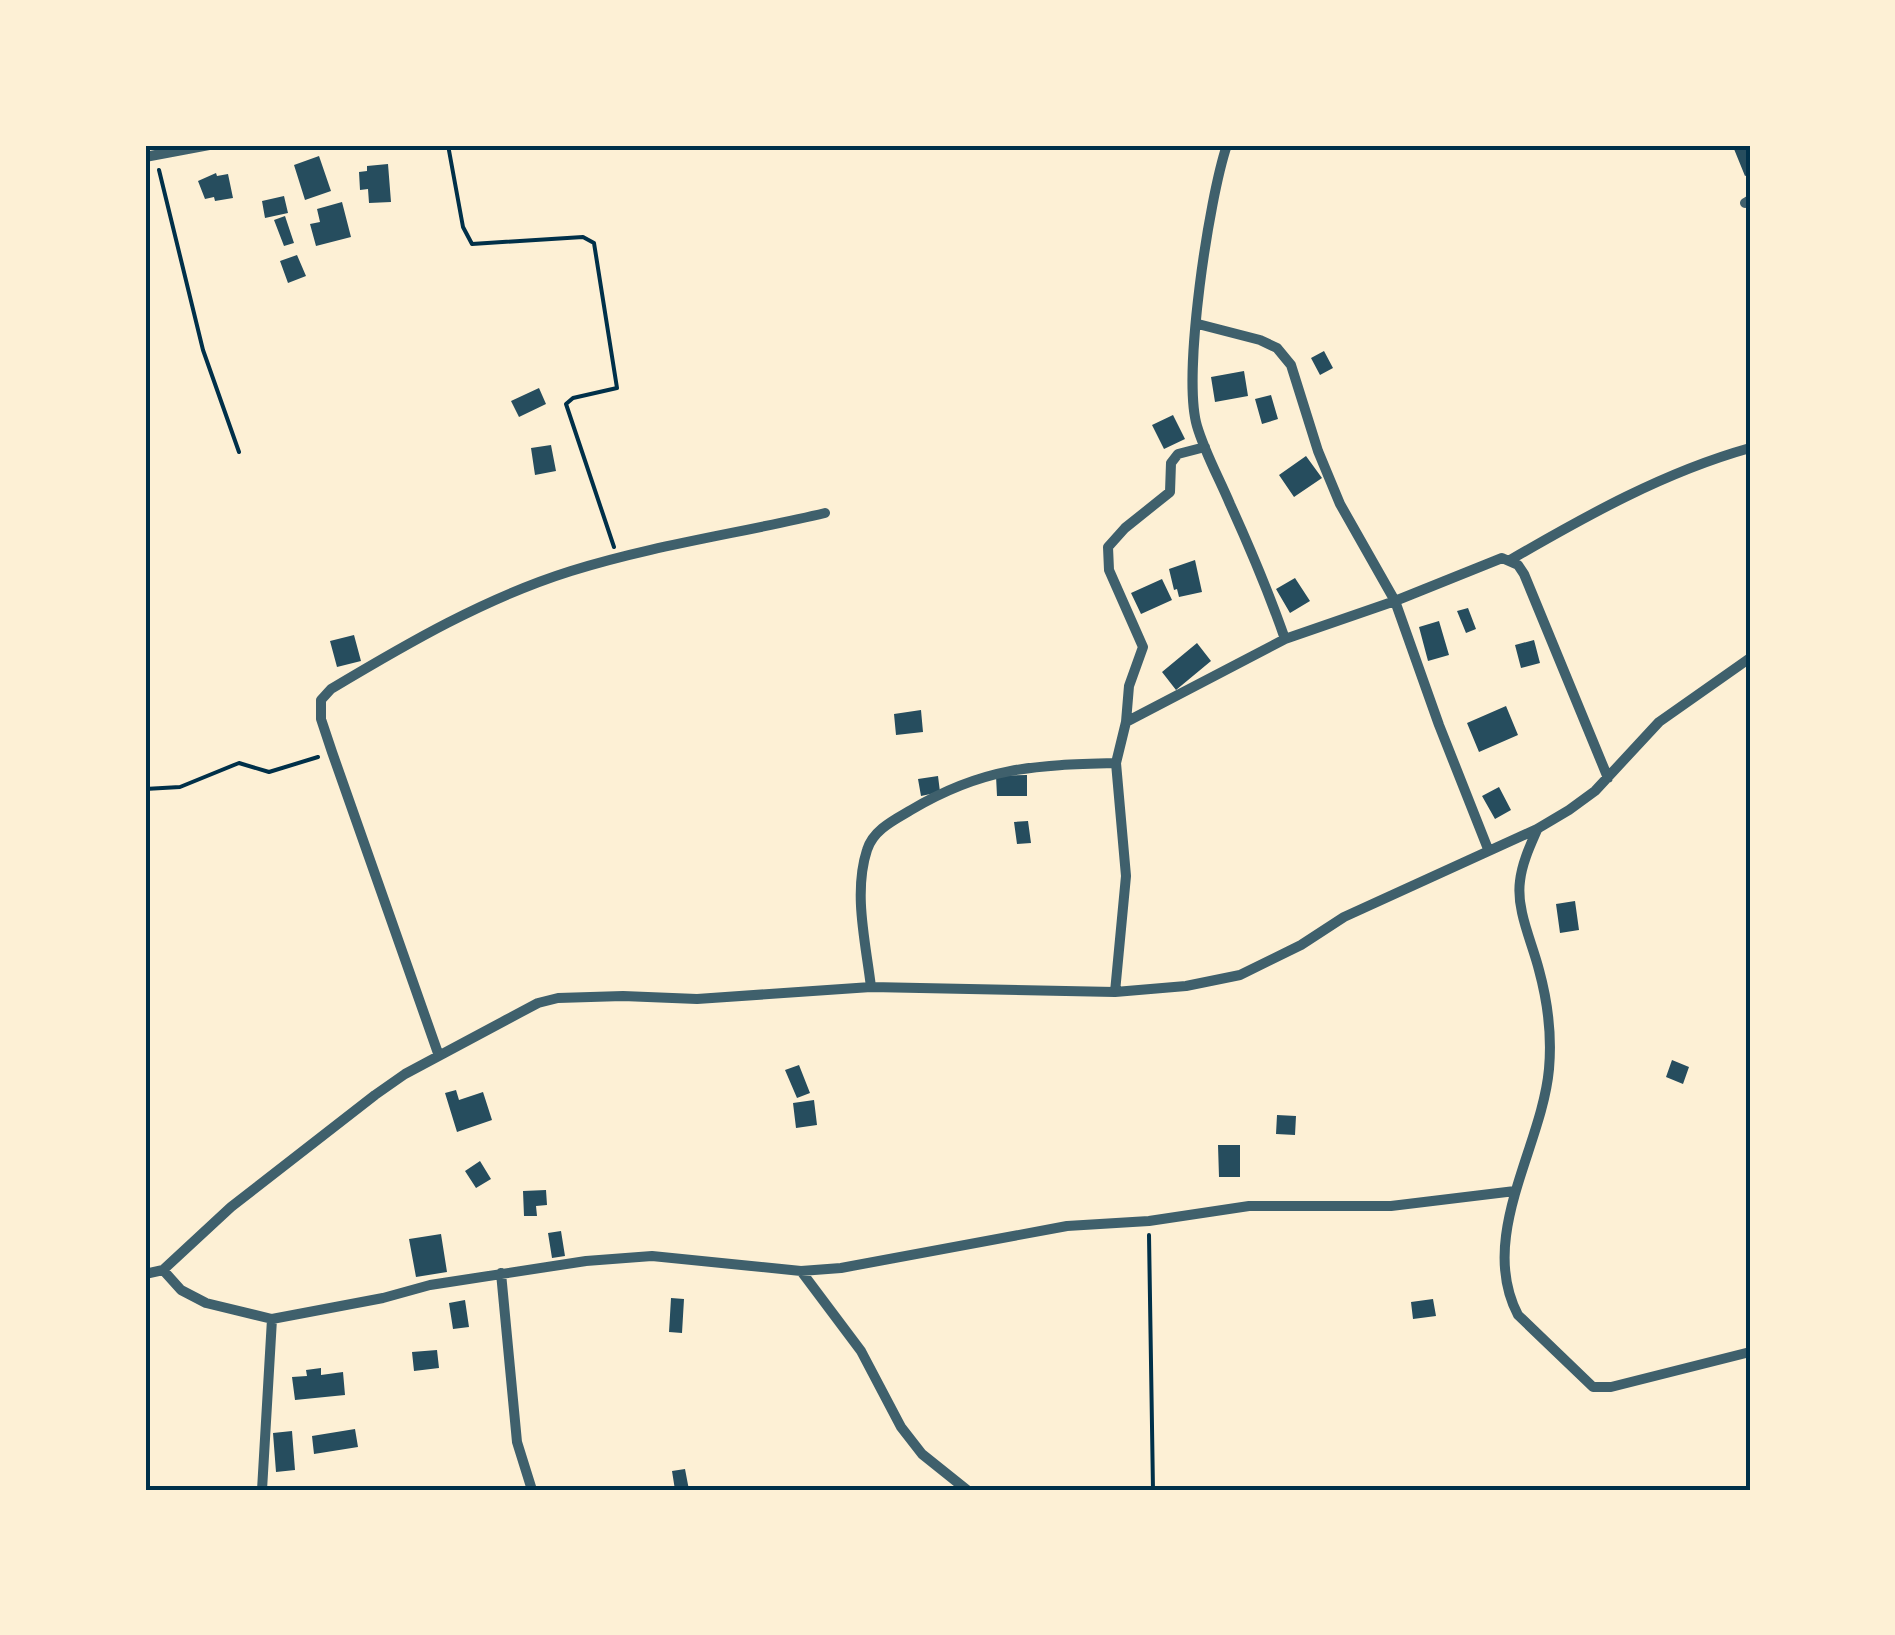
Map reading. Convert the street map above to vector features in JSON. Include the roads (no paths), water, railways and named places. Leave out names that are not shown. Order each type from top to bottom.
[{"type":"street","points":[[150,156],[209,145]]},
{"type":"street","points":[[1228,145],[1214,196],[1198,324],[1194,406],[1204,447],[1270,595],[1285,639]]},
{"type":"street","points":[[1198,324],[1260,340],[1277,348],[1290,366],[1340,504],[1395,602],[1438,726],[1488,850]]},
{"type":"street","points":[[1115,992],[1126,876],[1116,763],[1126,722],[1128,686],[1144,647],[1110,570],[1108,547],[1170,492],[1172,463],[1178,454],[1204,447]]},
{"type":"street","points":[[1126,722],[1285,639],[1395,602],[1493,559],[1510,560],[1626,496],[1702,463],[1750,448]]},
{"type":"street","points":[[439,1056],[332,752],[321,700],[331,689],[464,614],[518,590],[617,557],[826,513]]},
{"type":"street","points":[[1510,560],[1524,574],[1608,778]]},
{"type":"street","points":[[145,1274],[163,1270],[231,1207],[405,1074],[538,1004],[558,998],[697,999],[871,987],[1115,992],[1186,986],[1240,975],[1301,945],[1344,917],[1538,829],[1569,810],[1608,778],[1659,722],[1750,658]]},
{"type":"street","points":[[871,987],[861,876],[870,840],[878,832],[917,806],[980,776],[1062,764],[1116,763]]},
{"type":"street","points":[[1538,829],[1519,882],[1520,900],[1547,1003],[1551,1042],[1549,1074],[1516,1190],[1506,1245],[1511,1301],[1518,1315],[1594,1387],[1610,1387],[1750,1352]]},
{"type":"street","points":[[163,1270],[181,1290],[206,1303],[272,1318],[500,1274],[652,1256],[800,1271],[841,1268],[1034,1230],[1250,1206],[1391,1206],[1516,1190]]},
{"type":"street","points":[[800,1271],[861,1351],[901,1427],[922,1454],[967,1490]]},
{"type":"street","points":[[500,1274],[517,1442],[532,1490]]},
{"type":"street","points":[[262,1490],[272,1318]]}]
